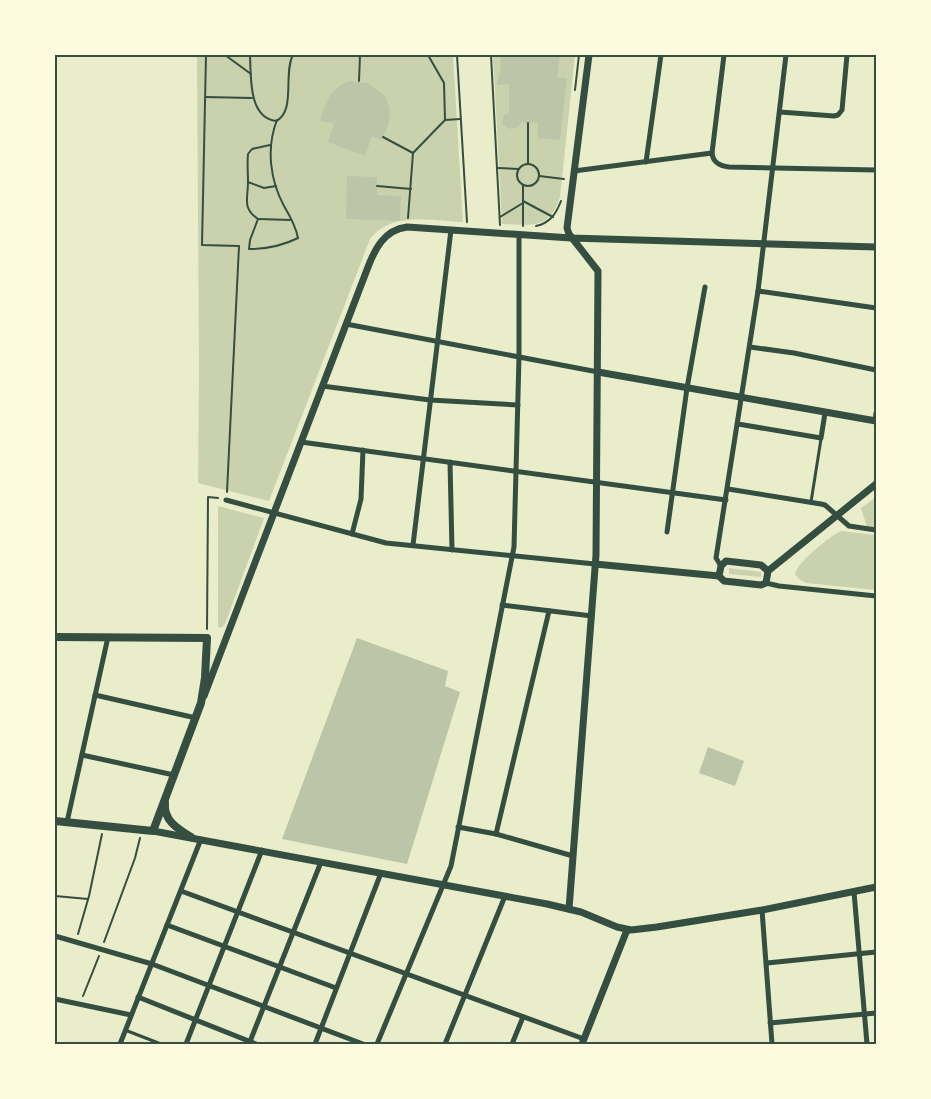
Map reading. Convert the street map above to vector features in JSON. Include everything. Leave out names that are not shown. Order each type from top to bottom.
[{"type":"main road","points":[[55,637],[207,638],[202,703],[153,831],[55,821]]},
{"type":"main road","points":[[167,795],[165,807],[168,817],[173,825],[191,837]]},
{"type":"street","points":[[569,909],[596,564],[598,271],[571,238],[567,228],[589,55]]},
{"type":"street","points":[[646,162],[660,55]]},
{"type":"street","points":[[724,55],[712,153],[713,160],[723,166],[773,169],[876,170]]},
{"type":"street","points":[[721,566],[716,558],[758,292],[786,55]]},
{"type":"street","points":[[780,112],[838,115],[842,110],[847,55]]},
{"type":"street","points":[[574,171],[712,153]]},
{"type":"street","points":[[202,703],[374,252],[384,238],[396,229],[406,227],[571,238],[876,247]]},
{"type":"street","points":[[412,546],[451,230]]},
{"type":"street","points":[[377,1044],[451,866],[513,555],[515,541],[519,357],[519,235]]},
{"type":"street","points":[[667,532],[687,388],[705,287]]},
{"type":"street","points":[[758,292],[876,308]]},
{"type":"street","points":[[346,324],[825,413],[875,421],[876,413]]},
{"type":"street","points":[[750,347],[794,353],[876,370]]},
{"type":"street","points":[[322,386],[430,400],[518,405]]},
{"type":"street","points":[[738,424],[821,438],[825,413]]},
{"type":"street","points":[[302,442],[726,500]]},
{"type":"street","points":[[352,534],[361,499],[363,450]]},
{"type":"street","points":[[450,462],[452,550]]},
{"type":"street","points":[[766,582],[768,571],[876,484]]},
{"type":"street","points":[[728,489],[825,505],[849,526],[876,530]]},
{"type":"street","points":[[226,500],[386,543],[719,576],[724,581],[761,585],[766,582],[779,586],[876,596]]},
{"type":"street","points":[[719,576],[721,566],[726,561],[761,565],[768,571]]},
{"type":"street","points":[[502,605],[592,616]]},
{"type":"street","points":[[496,834],[549,611]]},
{"type":"street","points":[[67,822],[108,637]]},
{"type":"street","points":[[95,695],[196,718]]},
{"type":"street","points":[[82,755],[174,775]]},
{"type":"street","points":[[458,827],[496,834],[573,856]]},
{"type":"street","points":[[153,831],[569,909],[627,930],[762,910],[876,887]]},
{"type":"street","points":[[120,1044],[201,839]]},
{"type":"street","points":[[186,1044],[262,850]]},
{"type":"street","points":[[250,1043],[321,862]]},
{"type":"street","points":[[314,1044],[381,873]]},
{"type":"street","points":[[181,891],[350,952],[583,1041],[627,930]]},
{"type":"street","points":[[854,892],[867,1044]]},
{"type":"street","points":[[446,1044],[505,896]]},
{"type":"street","points":[[762,910],[772,1044]]},
{"type":"street","points":[[167,925],[336,988]]},
{"type":"street","points":[[55,936],[152,964],[363,1044]]},
{"type":"street","points":[[767,963],[876,952]]},
{"type":"street","points":[[138,997],[256,1044]]},
{"type":"street","points":[[55,999],[131,1015]]},
{"type":"street","points":[[770,1022],[876,1013]]},
{"type":"street","points":[[512,1044],[523,1017]]},
{"type":"lane","points":[[811,502],[821,438]]},
{"type":"lane","points":[[125,1030],[161,1044]]},
{"type":"path","points":[[206,55],[202,245],[239,246],[226,500],[208,497],[207,638]]},
{"type":"path","points":[[225,55],[251,74]]},
{"type":"path","points":[[250,55],[253,98],[262,114],[269,120],[277,120],[284,115],[288,71],[293,55]]},
{"type":"path","points":[[360,55],[360,81]]},
{"type":"path","points":[[428,55],[444,83],[445,120]]},
{"type":"path","points":[[457,55],[467,224]]},
{"type":"path","points":[[490,55],[500,217],[500,226],[493,226]]},
{"type":"path","points":[[574,93],[579,55]]},
{"type":"path","points":[[205,97],[253,98]]},
{"type":"path","points":[[408,222],[413,153],[445,120],[461,119]]},
{"type":"path","points":[[258,219],[250,240],[249,249],[265,249],[283,245],[298,238],[276,186],[272,171],[270,144],[277,120]]},
{"type":"path","points":[[528,123],[528,164]]},
{"type":"path","points":[[383,137],[413,153]]},
{"type":"path","points":[[270,144],[252,148],[248,154],[246,173],[248,182],[246,199],[248,207],[252,215],[258,219],[292,220]]},
{"type":"path","points":[[497,168],[518,169],[528,164],[536,168],[539,176],[537,182],[532,186],[523,186]]},
{"type":"path","points":[[518,169],[517,178],[523,186],[523,226]]},
{"type":"path","points":[[539,176],[564,179],[563,186]]},
{"type":"path","points":[[248,182],[264,188],[276,186]]},
{"type":"path","points":[[377,186],[411,188]]},
{"type":"path","points":[[534,226],[547,223],[553,217],[562,199]]},
{"type":"path","points":[[500,217],[523,202]]},
{"type":"path","points":[[523,202],[553,217]]},
{"type":"path","points":[[516,226],[528,226]]},
{"type":"path","points":[[76,941],[88,899],[104,826]]},
{"type":"path","points":[[81,1003],[135,858],[142,830]]},
{"type":"path","points":[[55,896],[88,899]]},
{"type":"green space","points":[[197,55],[453,55],[463,222],[400,221],[389,224],[379,230],[370,239],[269,501],[198,483]]},
{"type":"green space","points":[[493,55],[575,55],[560,197],[551,215],[545,220],[530,225],[502,224]]},
{"type":"green space","points":[[876,497],[876,528],[867,527],[861,508]]},
{"type":"green space","points":[[218,506],[264,518],[225,624],[221,628],[218,627]]},
{"type":"green space","points":[[841,531],[876,535],[876,590],[806,583],[795,574],[801,563],[808,556],[829,538]]},
{"type":"green space","points":[[729,568],[761,572],[761,577],[729,574]]},
{"type":"building","points":[[500,55],[560,55],[557,78],[567,78],[560,140],[538,138],[538,123],[521,123],[518,127],[509,129],[502,124],[504,115],[509,112],[509,84],[497,85],[501,68]]},
{"type":"building","points":[[349,81],[367,83],[384,95],[388,103],[390,114],[388,127],[381,140],[372,136],[365,156],[328,142],[334,123],[320,121],[323,109],[331,94],[339,86]]},
{"type":"building","points":[[347,176],[377,177],[377,195],[401,196],[400,221],[346,219]]},
{"type":"building","points":[[357,638],[448,671],[445,686],[460,692],[407,864],[282,839]]},
{"type":"building","points":[[708,747],[744,761],[735,786],[699,773]]}]
